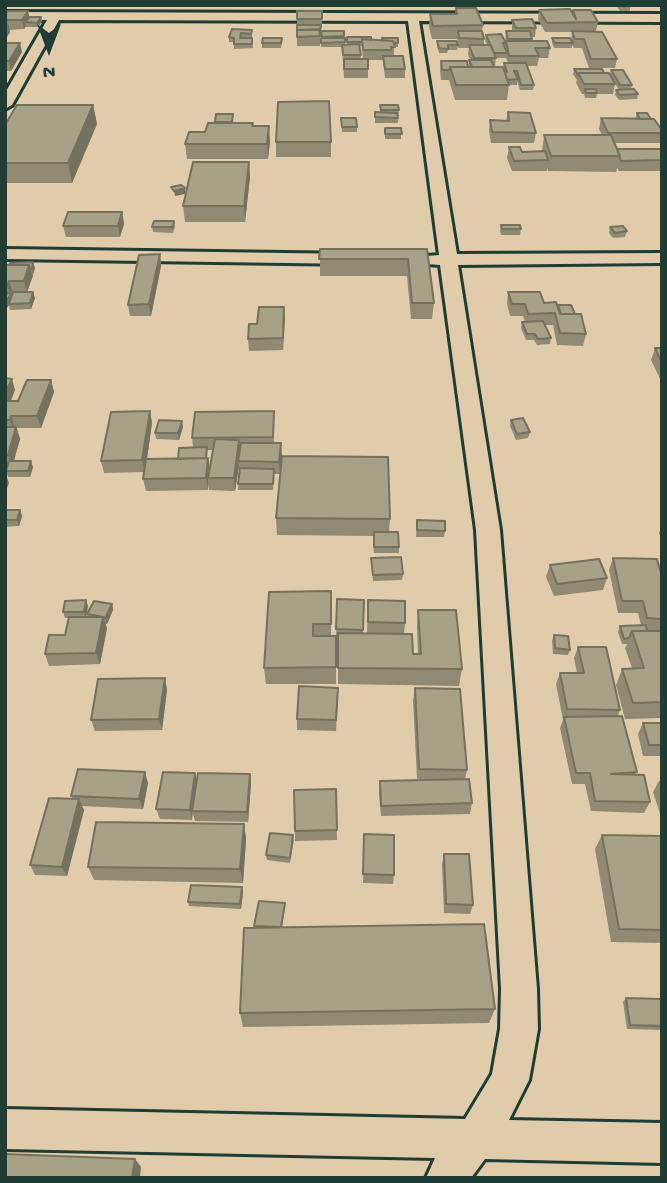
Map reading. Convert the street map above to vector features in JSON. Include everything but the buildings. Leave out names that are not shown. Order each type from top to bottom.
[{"type":"street","points":[[573,15],[604,5]]},
{"type":"street","points":[[16,12],[56,15],[279,10],[361,16],[407,30],[546,10],[573,15],[662,18]]},
{"type":"street","points":[[5,105],[56,15]]},
{"type":"street","points":[[361,16],[407,30]]},
{"type":"street","points":[[407,30],[449,260],[488,530],[519,989],[519,1028],[510,1080],[475,1139],[446,1178]]},
{"type":"street","points":[[5,254],[379,259]]},
{"type":"street","points":[[421,260],[662,258]]},
{"type":"street","points":[[5,1129],[662,1143]]}]
